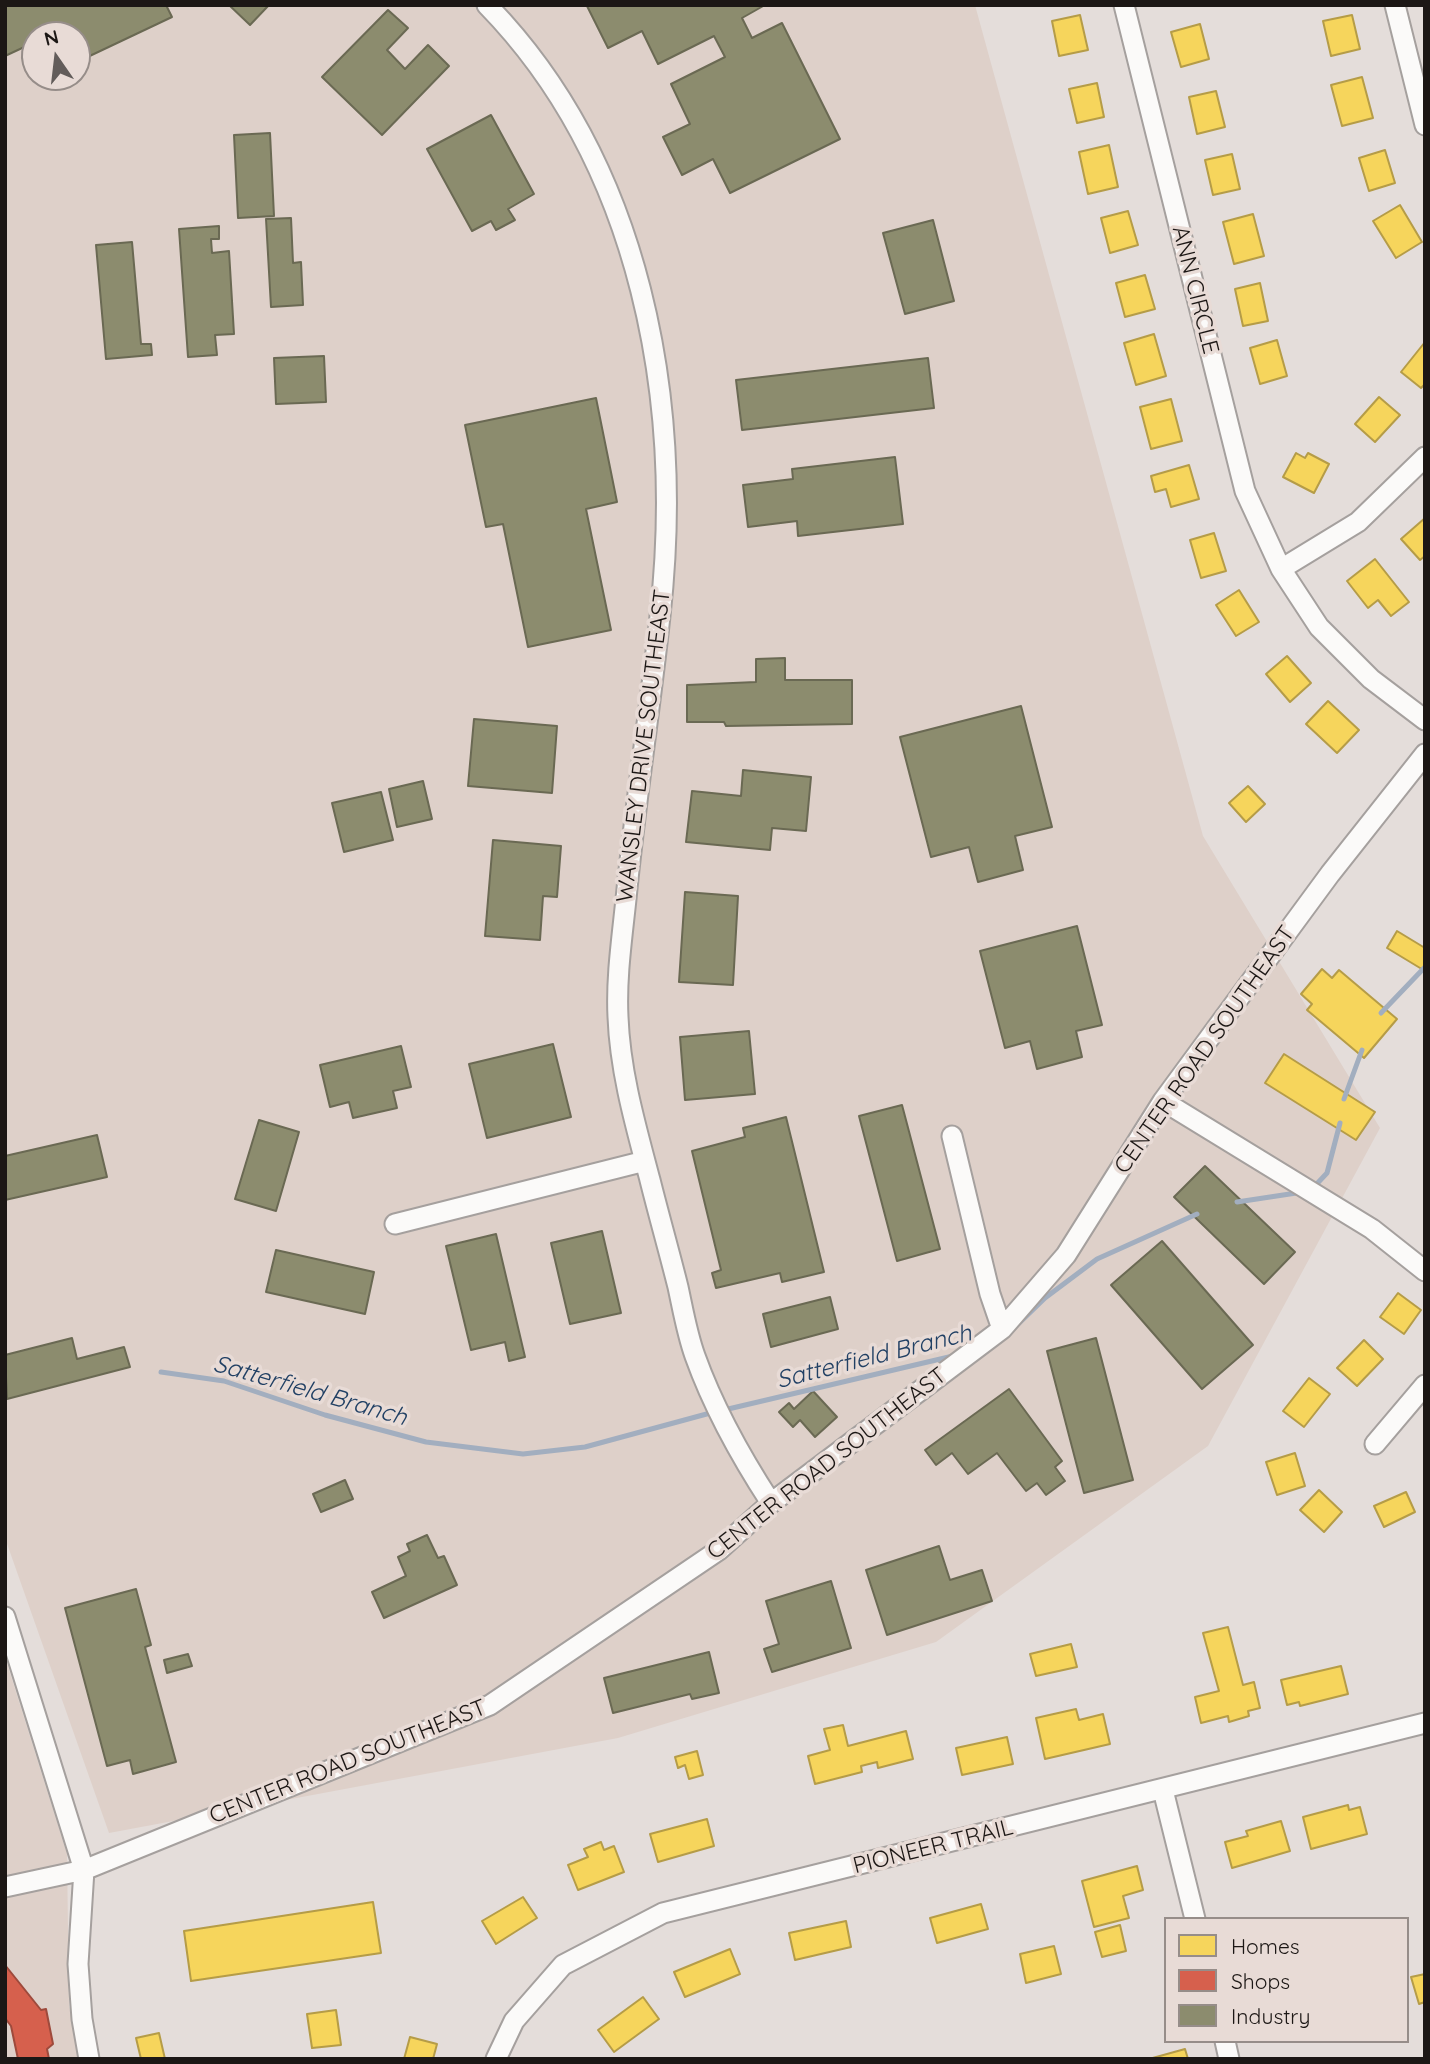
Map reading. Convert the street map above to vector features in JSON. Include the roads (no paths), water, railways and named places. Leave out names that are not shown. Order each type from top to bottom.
[{"type":"street","name":"WANSLEY DRIVE SOUTHEAST","points":[[487,5],[530,52],[555,86],[602,173],[632,256],[654,360],[666,484],[664,564],[661,613],[630,849],[618,1018],[628,1095],[694,1353],[729,1433],[771,1503]]},
{"type":"street","name":"ANN CIRCLE","points":[[1124,5],[1245,491],[1281,569],[1319,627],[1371,679],[1425,720]]},
{"type":"street","points":[[1395,5],[1425,125]]},
{"type":"street","points":[[1281,569],[1357,522],[1425,457]]},
{"type":"street","name":"CENTER ROAD SOUTHEAST","points":[[5,1887],[84,1870],[490,1705],[719,1550],[771,1503],[1002,1329],[1066,1255],[1163,1101],[1330,874],[1425,754]]},
{"type":"street","points":[[1163,1101],[1372,1229],[1425,1270]]},
{"type":"street","points":[[952,1136],[990,1294],[1002,1329]]},
{"type":"street","points":[[395,1224],[645,1161]]},
{"type":"street","points":[[1375,1444],[1425,1385]]},
{"type":"street","points":[[5,1617],[84,1870],[78,1964],[82,2019],[89,2059]]},
{"type":"street","name":"PIONEER TRAIL","points":[[496,2059],[514,2021],[564,1965],[663,1913],[1425,1723]]},
{"type":"street","points":[[1163,1790],[1195,1917]]},
{"type":"waterway","name":"Satterfield Branch","points":[[1381,1013],[1425,967]]},
{"type":"waterway","name":"Satterfield Branch","points":[[1344,1099],[1362,1050]]},
{"type":"waterway","name":"Satterfield Branch","points":[[1312,1189],[1327,1173],[1340,1123]]},
{"type":"waterway","name":"Satterfield Branch","points":[[1237,1202],[1303,1192]]},
{"type":"waterway","name":"Satterfield Branch","points":[[1012,1330],[1045,1298],[1097,1259],[1197,1214]]},
{"type":"waterway","name":"Satterfield Branch","points":[[724,1410],[953,1356]]},
{"type":"waterway","name":"Satterfield Branch","points":[[161,1372],[224,1381],[325,1415],[426,1442],[523,1454],[585,1447],[714,1412]]}]
